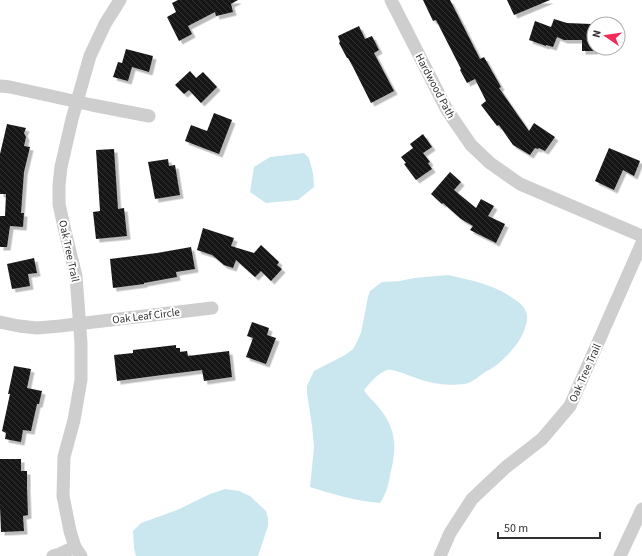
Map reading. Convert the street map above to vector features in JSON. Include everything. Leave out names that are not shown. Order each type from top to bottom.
[{"type":"street","name":"Oak Tree Trail","points":[[78,552],[70,531],[63,496],[64,458],[74,420],[81,380],[81,343],[76,276],[59,204],[58,185],[77,101],[90,56],[105,24],[120,0]]},
{"type":"street","name":"Hardwood Path","points":[[391,0],[447,110],[472,145],[490,163],[520,184],[642,236]]},
{"type":"street","points":[[0,86],[10,86],[149,116]]},
{"type":"street","name":"Oak Tree Trail","points":[[440,556],[450,533],[472,499],[506,467],[542,439],[570,406],[642,243]]},
{"type":"street","name":"Oak Leaf Circle","points":[[0,322],[37,328],[79,325],[212,308]]},
{"type":"street","points":[[620,556],[642,509]]},
{"type":"street","points":[[53,556],[78,552]]},
{"type":"water","points":[[304,153],[309,158],[313,173],[314,187],[298,200],[266,203],[250,192],[254,167],[270,157]]},
{"type":"water","points":[[448,275],[481,283],[497,289],[523,306],[527,313],[527,322],[517,343],[498,364],[475,380],[459,385],[434,383],[390,370],[380,373],[364,390],[385,416],[394,438],[393,462],[387,487],[380,503],[335,495],[310,487],[314,447],[307,386],[314,371],[345,355],[353,349],[361,333],[370,291],[382,282]]},
{"type":"water","points":[[225,489],[239,491],[250,496],[266,511],[268,526],[258,556],[136,556],[133,531],[141,523],[177,510],[210,494]]},
{"type":"building","points":[[178,0],[238,0],[231,4],[233,12],[216,16],[215,12],[188,26],[192,34],[179,41],[167,17],[176,12],[172,3]]},
{"type":"building","points":[[423,0],[450,0],[480,59],[484,57],[501,87],[499,88],[529,131],[534,123],[555,137],[545,151],[535,148],[530,155],[513,145],[499,125],[497,126],[481,105],[486,101],[475,79],[467,83],[436,20],[433,21]]},
{"type":"building","points":[[507,0],[550,0],[514,15]]},
{"type":"building","points":[[554,19],[567,23],[586,24],[586,51],[582,51],[582,40],[564,40],[557,37],[553,47],[529,40],[535,21],[551,27]]},
{"type":"building","points":[[359,26],[365,39],[372,36],[379,50],[374,53],[394,91],[371,103],[339,43],[338,36]]},
{"type":"building","points":[[126,49],[153,56],[149,72],[132,67],[128,81],[113,77],[118,62],[122,63]]},
{"type":"building","points":[[190,71],[196,78],[203,72],[217,87],[201,103],[189,90],[184,94],[175,85]]},
{"type":"building","points":[[214,113],[232,120],[219,154],[185,141],[191,125],[207,131]]},
{"type":"building","points":[[7,124],[26,128],[24,133],[26,137],[24,146],[30,147],[24,172],[21,213],[24,213],[23,227],[10,226],[7,247],[0,247],[0,216],[5,216],[6,194],[0,194],[0,154]]},
{"type":"building","points":[[423,134],[432,147],[423,153],[430,162],[428,163],[432,169],[416,180],[404,164],[406,163],[401,157],[413,148],[410,144]]},
{"type":"building","points":[[609,148],[640,161],[634,176],[623,170],[614,190],[595,181]]},
{"type":"building","points":[[114,149],[118,209],[124,208],[127,236],[96,239],[93,212],[100,211],[96,150]]},
{"type":"building","points":[[168,159],[169,166],[175,165],[180,195],[155,199],[148,162]]},
{"type":"building","points":[[450,172],[461,182],[454,190],[476,208],[481,199],[494,206],[488,216],[505,224],[496,243],[470,230],[473,226],[461,219],[431,194]]},
{"type":"building","points":[[203,228],[234,238],[231,246],[254,253],[261,245],[279,262],[277,265],[282,269],[271,281],[261,271],[255,277],[236,260],[233,268],[224,265],[212,255],[197,250]]},
{"type":"building","points":[[191,247],[195,269],[176,272],[177,277],[144,284],[113,288],[110,259]]},
{"type":"building","points":[[34,258],[37,273],[28,274],[30,286],[12,289],[7,264]]},
{"type":"building","points":[[252,322],[269,328],[267,335],[276,338],[266,364],[246,357],[253,338],[247,336]]},
{"type":"building","points":[[176,345],[176,348],[180,348],[180,352],[187,351],[188,356],[229,351],[232,377],[204,381],[202,370],[117,381],[114,355],[133,353],[133,350]]},
{"type":"building","points":[[14,366],[31,369],[27,388],[42,391],[39,404],[37,404],[31,431],[23,430],[21,442],[5,439],[6,433],[2,431]]},
{"type":"building","points":[[0,459],[21,459],[21,471],[27,471],[28,515],[23,516],[24,531],[1,532]]}]
